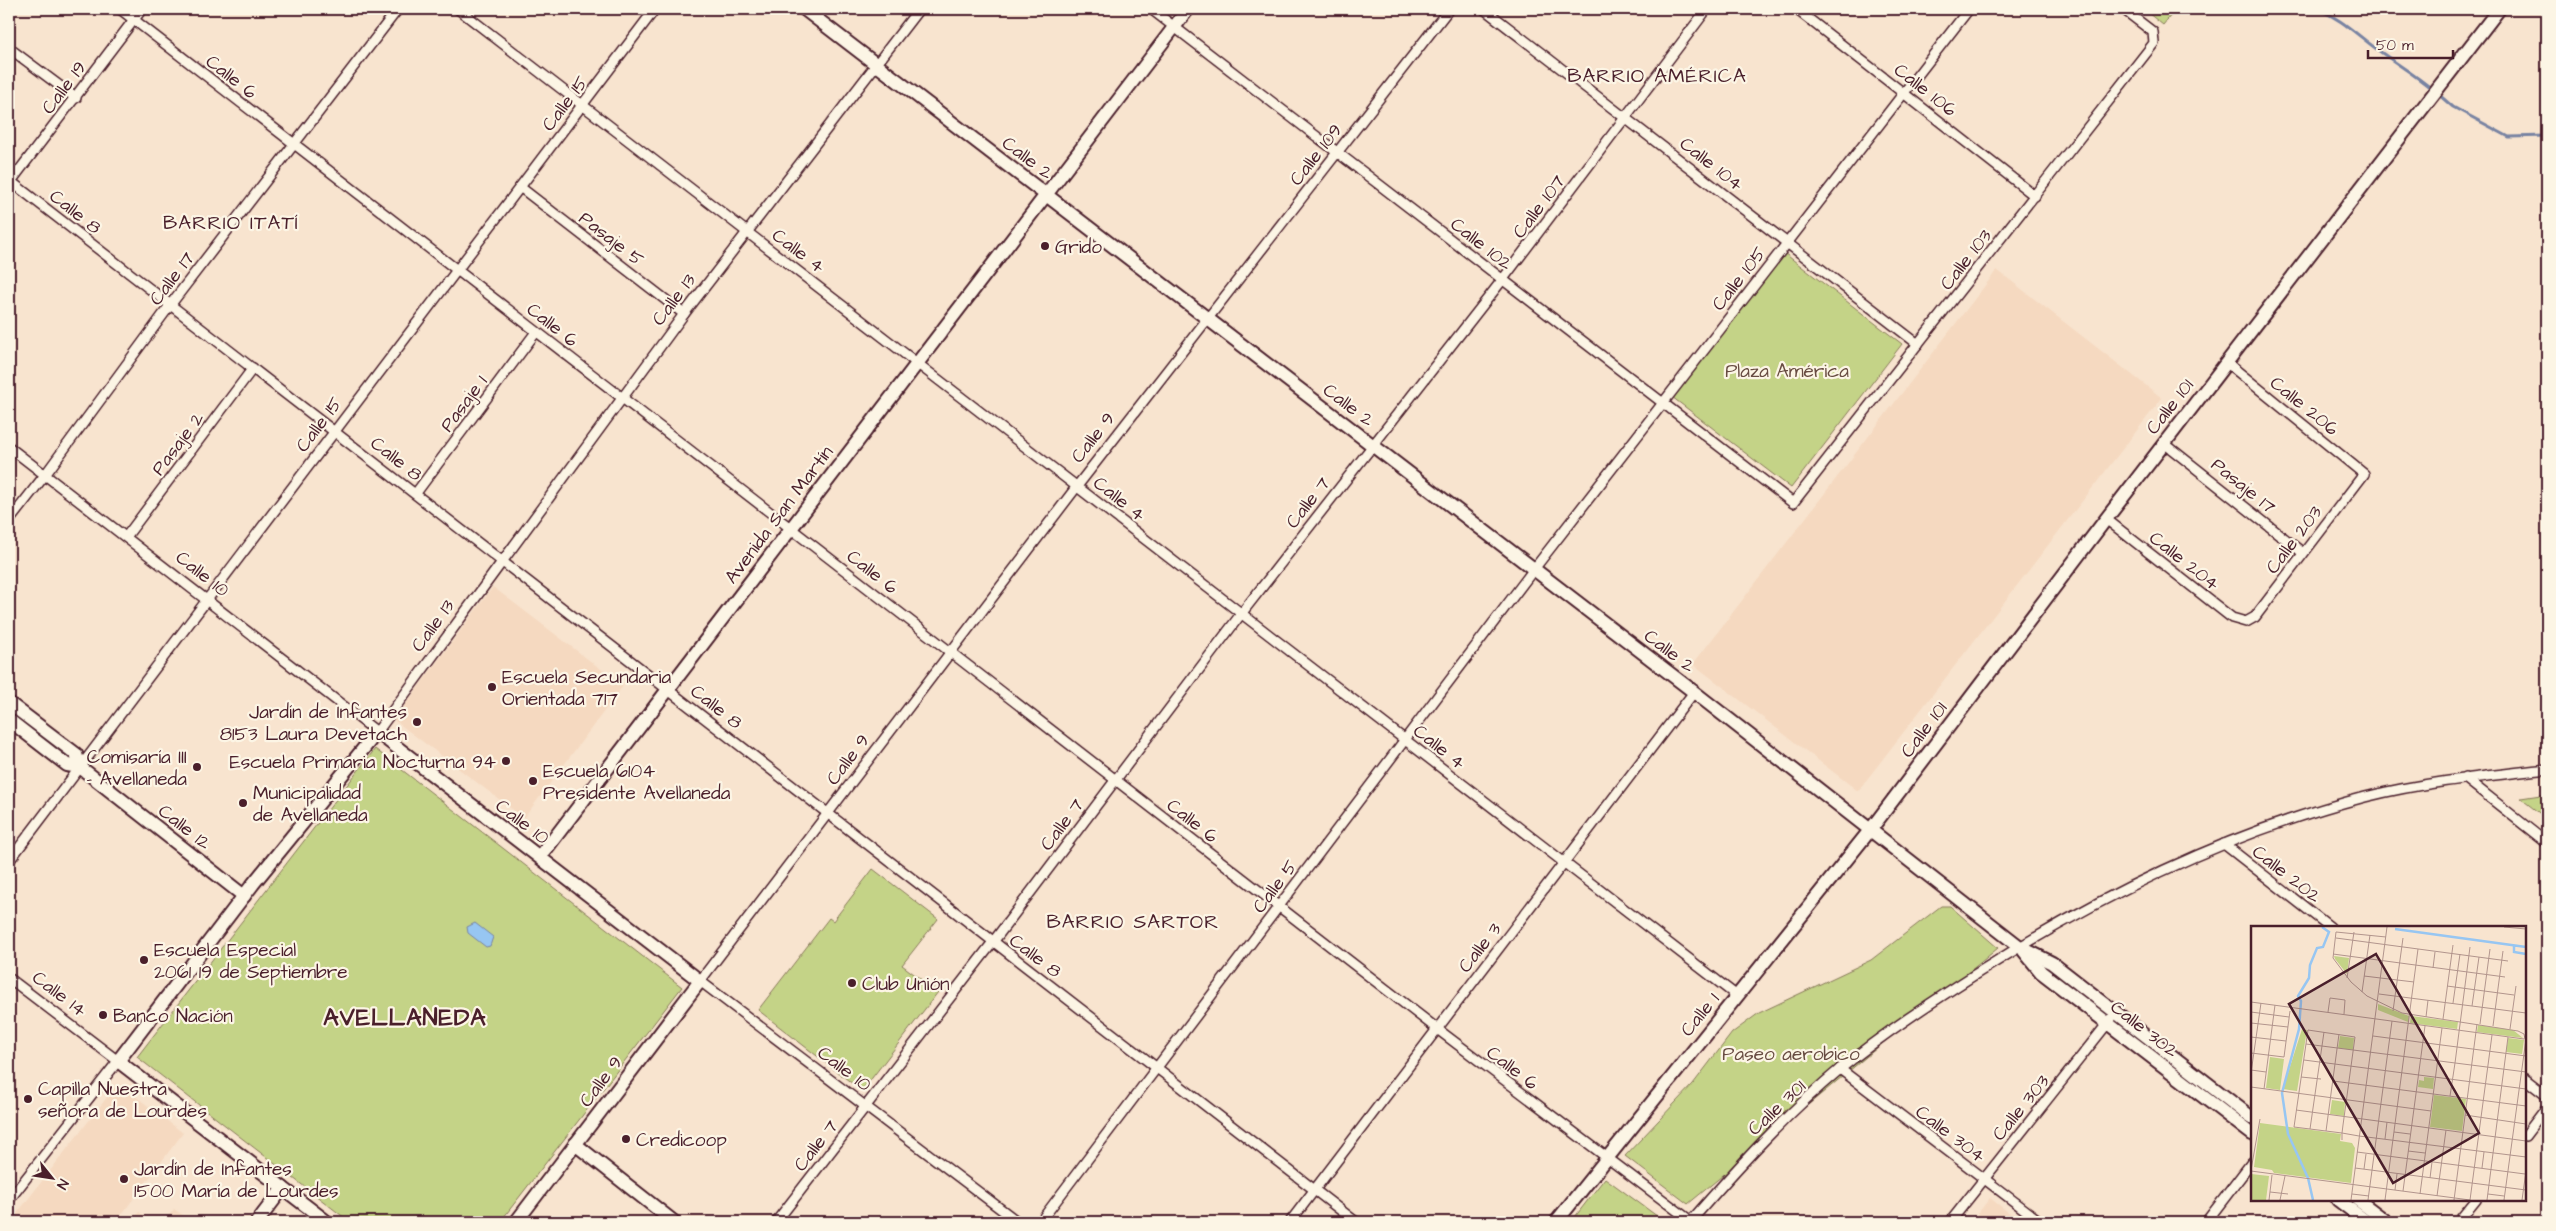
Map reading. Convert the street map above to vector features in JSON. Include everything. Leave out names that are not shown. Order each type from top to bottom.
[{"type":"street","name":"Calle 6","points":[[120,9],[1436,1028],[1691,1222]]},
{"type":"street","name":"Calle 19","points":[[9,181],[76,98],[142,9]]},
{"type":"street","name":"Calle 17","points":[[9,520],[45,475],[171,304],[398,9]]},
{"type":"street","name":"Calle 4","points":[[458,9],[918,361],[1241,614],[1737,996]]},
{"type":"street","name":"Calle 15","points":[[9,861],[655,9]]},
{"type":"street","name":"Calle 2","points":[[804,9],[1871,829]]},
{"type":"street","name":"Calle 13","points":[[9,1200],[244,896],[377,732],[684,314],[919,9]]},
{"type":"street","name":"Calle 102","points":[[1151,9],[1793,503]]},
{"type":"street","name":"Avenida San Martín","points":[[540,857],[1188,9]]},
{"type":"street","name":"Calle 109","points":[[1207,319],[1449,9]]},
{"type":"street","name":"Calle 104","points":[[1484,9],[1918,344]]},
{"type":"street","name":"Calle 107","points":[[1372,445],[1503,279],[1707,9]]},
{"type":"street","name":"Calle 106","points":[[1796,9],[2035,196]]},
{"type":"street","name":"Calle 105","points":[[1534,569],[1786,242],[1969,9]]},
{"type":"street","name":"Calle 103","points":[[1793,503],[2154,43],[2152,32],[2122,9]]},
{"type":"street","name":"Calle 101","points":[[1871,829],[2226,362],[2499,9]]},
{"type":"street","points":[[9,48],[76,98]]},
{"type":"street","name":"Calle 8","points":[[9,181],[416,493],[1356,1222]]},
{"type":"street","name":"Pasaje 5","points":[[520,187],[684,314]]},
{"type":"street","name":"Calle 9","points":[[516,1222],[952,653],[1078,485],[1207,319]]},
{"type":"street","name":"Pasaje 1","points":[[416,493],[536,332]]},
{"type":"street","name":"Calle 206","points":[[2226,362],[2364,474]]},
{"type":"street","name":"Pasaje 2","points":[[126,537],[253,368]]},
{"type":"street","name":"Pasaje 17","points":[[2164,443],[2303,553]]},
{"type":"street","name":"Calle 7","points":[[776,1222],[993,942],[1114,779],[1372,445]]},
{"type":"street","name":"Calle 10","points":[[9,447],[700,981],[1018,1222]]},
{"type":"street","name":"Calle 203","points":[[2246,622],[2255,617],[2364,474]]},
{"type":"street","name":"Calle 204","points":[[2106,519],[2232,618],[2246,622]]},
{"type":"street","name":"Calle 5","points":[[1040,1222],[1534,569]]},
{"type":"street","name":"Calle 3","points":[[1290,1222],[1694,692]]},
{"type":"street","name":"Calle 12","points":[[9,703],[76,754],[80,767]]},
{"type":"street","name":"Calle 12","points":[[9,720],[67,765],[80,767],[244,896]]},
{"type":"street","name":"Calle 301","points":[[1691,1222],[1761,1142],[1840,1069],[1929,1003],[2020,947],[2153,874],[2224,844],[2366,797],[2465,778],[2547,769]]},
{"type":"street","points":[[2465,778],[2547,843]]},
{"type":"street","name":"Calle 302","points":[[1871,829],[2020,947],[2041,972],[2251,1133]]},
{"type":"street","name":"Calle 1","points":[[1556,1222],[1871,829]]},
{"type":"street","name":"Calle 202","points":[[2224,844],[2329,926]]},
{"type":"street","name":"Calle 302","points":[[2020,947],[2052,963],[2251,1117]]},
{"type":"street","name":"Calle 14","points":[[9,978],[326,1222]]},
{"type":"street","name":"Calle 303","points":[[1950,1222],[2116,1012]]},
{"type":"street","name":"Calle 304","points":[[1840,1069],[2041,1222]]},
{"type":"street","points":[[2526,1080],[2547,1096]]},
{"type":"street","points":[[2526,1135],[2547,1107]]},
{"type":"street","points":[[575,1144],[674,1222]]},
{"type":"street","points":[[2206,1222],[2251,1163]]},
{"type":"street","points":[[257,1222],[283,1188]]},
{"type":"street","points":[[2339,1201],[2367,1222]]},
{"type":"street","points":[[2359,1201],[2388,1222]]},
{"type":"street","points":[[2458,1222],[2475,1201]]},
{"type":"shaded area","points":[[1997,270],[2162,398],[1858,791],[1693,664]]},
{"type":"shaded area","points":[[493,587],[623,686],[524,818],[394,720]]},
{"type":"shaded area","points":[[121,1085],[183,1133],[116,1222],[15,1222],[15,1216],[115,1087]]},
{"type":"shaded area","points":[[1990,1198],[2021,1222],[1971,1222]]},
{"type":"shaded area","points":[[174,1209],[192,1222],[164,1222]]},
{"type":"shaded area","points":[[139,1212],[151,1221],[155,1217],[162,1222],[131,1222]]},
{"type":"green space","points":[[2143,9],[2176,9],[2163,25]]},
{"type":"green space","name":"Plaza América","points":[[1784,253],[1902,344],[1791,488],[1672,397]]},
{"type":"green space","points":[[375,749],[682,987],[500,1222],[350,1222],[137,1057]]},
{"type":"green space","points":[[2547,794],[2547,819],[2520,798],[2521,798]]},
{"type":"green space","name":"Club Unión","points":[[873,869],[938,919],[902,965],[938,992],[862,1091],[758,1010],[829,918],[833,921]]},
{"type":"green space","name":"Paseo aerobico","points":[[1941,906],[1950,906],[1998,948],[1688,1204],[1625,1156],[1693,1084],[1732,1033],[1759,1013],[1871,960]]},
{"type":"green space","points":[[1605,1178],[1665,1222],[1571,1222]]},
{"type":"water","points":[[475,923],[493,937],[490,946],[486,947],[468,933],[467,927]]},
{"type":"waterway","points":[[2318,9],[2344,24],[2433,90]]},
{"type":"waterway","points":[[2438,94],[2453,107],[2509,137],[2547,136]]},
{"type":"place","name":"Grido","points":[[1045,246]]},
{"type":"place","name":"Escuela Secundaria Orientada 717","points":[[492,687]]},
{"type":"place","name":"Jardín de Infantes 8153 Laura Devetach","points":[[417,722]]},
{"type":"place","name":"Escuela Primaria Nocturna 94","points":[[506,761]]},
{"type":"place","name":"Comisaría III - Avellaneda","points":[[197,767]]},
{"type":"place","name":"Escuela 6104 Presidente Avellaneda","points":[[533,781]]},
{"type":"place","name":"Municipalidad de Avellaneda","points":[[243,803]]},
{"type":"place","name":"Escuela Especial 2061 19 de Septiembre","points":[[144,960]]},
{"type":"place","name":"Club Unión","points":[[852,983]]},
{"type":"place","name":"Banco Nación","points":[[103,1015]]},
{"type":"place","name":"Capilla Nuestra señora de Lourdes","points":[[28,1099]]},
{"type":"place","name":"Credicoop","points":[[626,1139]]},
{"type":"place","name":"Jardín de Infantes 1500 María de Lourdes","points":[[124,1179]]},
{"type":"district","name":"BARRIO AMÉRICA","points":[[1657,75]]},
{"type":"district","name":"BARRIO ITATÍ","points":[[231,222]]},
{"type":"district","name":"BARRIO SARTOR","points":[[1133,921]]},
{"type":"district","name":"AVELLANEDA","points":[[405,1017]]}]
